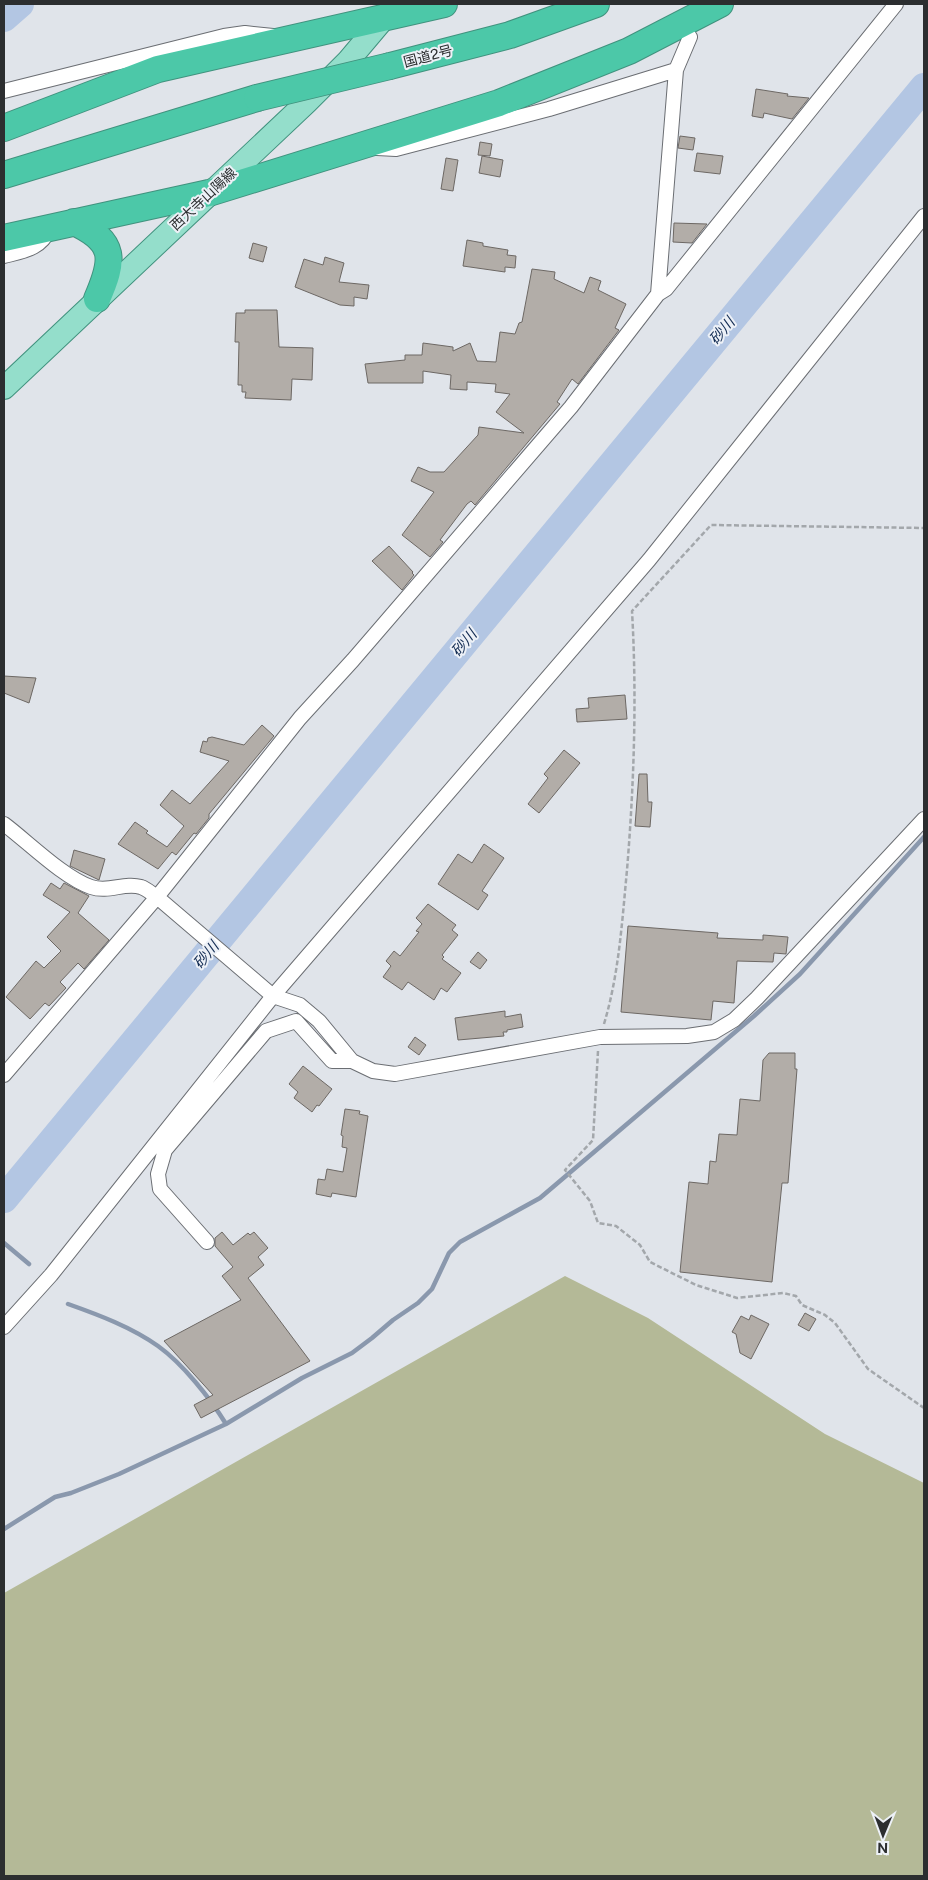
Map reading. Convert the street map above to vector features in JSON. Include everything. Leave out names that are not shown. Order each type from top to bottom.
[{"type":"highway","points":[[4,128],[158,69],[391,11],[444,4]]},
{"type":"highway","name":"国道2号","points":[[4,162],[139,124],[257,98],[510,35],[596,4]]},
{"type":"highway","points":[[4,238],[209,193],[499,103],[629,52],[720,4]]},
{"type":"highway","name":"国道2号","points":[[4,175],[257,98]]},
{"type":"highway","points":[[62,225],[92,230],[108,251],[109,271],[97,299]]},
{"type":"main road","name":"西大寺山陽線","points":[[4,388],[307,102],[348,61],[391,11]]},
{"type":"street","points":[[4,1075],[157,897],[300,718],[353,660],[571,407],[658,294],[666,289],[896,4]]},
{"type":"street","points":[[4,91],[224,36],[245,33],[269,34],[282,39]]},
{"type":"street","points":[[658,294],[676,70],[690,37]]},
{"type":"street","points":[[362,146],[396,149],[548,109],[676,70]]},
{"type":"street","points":[[4,1327],[50,1275],[268,992],[649,560],[924,216]]},
{"type":"street","points":[[4,256],[33,249],[62,225]]},
{"type":"street","points":[[4,824],[63,870],[90,887],[107,890],[127,885],[142,887],[157,897],[268,992],[300,1005],[319,1021],[352,1061],[373,1072],[395,1074],[600,1036],[687,1036],[714,1032],[734,1020],[838,914],[924,819]]},
{"type":"street","points":[[207,1242],[160,1189],[158,1174],[165,1150],[266,1031],[296,1020],[332,1061],[352,1061]]},
{"type":"path","points":[[924,528],[711,525],[632,611],[635,670],[634,768],[621,941],[610,1002],[600,1036],[593,1140],[565,1170],[590,1201],[598,1223],[616,1226],[629,1234],[640,1245],[650,1262],[658,1268],[696,1285],[737,1298],[784,1294],[796,1296],[802,1305],[825,1315],[836,1323],[868,1369],[924,1408]]},
{"type":"green space","points":[[565,1276],[648,1318],[825,1434],[924,1483],[924,1876],[4,1876],[4,1593]]},
{"type":"building","points":[[756,89],[788,94],[787,96],[809,98],[792,119],[764,113],[763,118],[752,116]]},
{"type":"building","points":[[680,136],[695,138],[693,150],[678,148]]},
{"type":"building","points":[[480,142],[492,144],[490,156],[478,155]]},
{"type":"building","points":[[697,153],[723,156],[720,174],[694,171]]},
{"type":"building","points":[[482,156],[503,160],[500,177],[479,173]]},
{"type":"building","points":[[446,158],[458,160],[453,191],[441,189]]},
{"type":"building","points":[[674,223],[707,224],[692,243],[673,242]]},
{"type":"building","points":[[467,240],[483,243],[483,246],[508,250],[507,255],[516,256],[515,268],[505,267],[505,272],[463,266]]},
{"type":"building","points":[[253,243],[267,247],[263,262],[249,258]]},
{"type":"building","points":[[325,257],[344,263],[339,282],[369,285],[367,299],[354,297],[354,306],[340,305],[295,287],[304,259],[323,265]]},
{"type":"building","points":[[532,269],[555,272],[554,279],[584,293],[590,277],[601,281],[598,290],[626,304],[615,328],[619,330],[578,384],[572,379],[557,402],[560,404],[475,505],[471,501],[467,504],[440,540],[443,542],[430,557],[402,535],[434,492],[411,481],[418,467],[430,472],[444,472],[478,435],[479,427],[524,433],[496,412],[510,394],[495,392],[496,384],[467,382],[467,390],[450,389],[451,375],[423,371],[423,383],[368,383],[365,364],[405,360],[405,355],[422,355],[423,343],[453,347],[453,351],[470,343],[477,361],[496,362],[500,332],[515,334],[519,323],[522,322]]},
{"type":"building","points":[[245,310],[277,310],[279,347],[313,348],[312,380],[292,379],[291,400],[245,398],[246,392],[242,392],[242,385],[238,385],[239,342],[235,342],[236,313],[245,313]]},
{"type":"building","points":[[389,546],[414,575],[402,590],[372,561]]},
{"type":"building","points":[[4,676],[36,678],[29,703],[4,693]]},
{"type":"building","points":[[625,695],[627,719],[577,722],[576,709],[589,708],[588,698]]},
{"type":"building","points":[[262,725],[274,736],[209,814],[209,818],[196,834],[194,833],[176,855],[172,852],[158,869],[118,844],[135,822],[148,831],[146,833],[167,847],[184,826],[160,805],[172,790],[190,804],[229,761],[200,752],[203,741],[207,742],[208,738],[212,737],[244,745]]},
{"type":"building","points":[[564,750],[580,763],[539,813],[528,804],[548,778],[544,774]]},
{"type":"building","points":[[639,774],[647,774],[648,802],[652,802],[650,827],[635,826]]},
{"type":"building","points":[[484,844],[504,858],[482,891],[488,895],[478,910],[438,884],[458,854],[472,863]]},
{"type":"building","points":[[74,850],[105,859],[99,880],[70,866]]},
{"type":"building","points":[[51,883],[60,889],[64,883],[89,896],[78,913],[109,940],[84,969],[78,963],[60,982],[66,988],[49,1006],[45,1003],[30,1019],[6,997],[36,961],[44,968],[61,951],[47,937],[70,912],[43,895]]},
{"type":"building","points":[[428,904],[456,925],[452,930],[458,935],[442,955],[444,957],[442,959],[461,973],[447,992],[441,988],[434,1000],[408,982],[402,990],[383,977],[391,966],[386,961],[394,951],[400,956],[419,932],[416,931],[422,924],[416,918]]},
{"type":"building","points":[[628,926],[718,933],[717,938],[763,940],[763,935],[788,937],[786,954],[774,953],[773,962],[737,961],[734,1003],[713,1001],[711,1020],[621,1012]]},
{"type":"building","points":[[478,952],[487,960],[480,969],[470,962]]},
{"type":"building","points":[[505,1011],[505,1017],[521,1014],[523,1027],[507,1030],[507,1032],[503,1032],[504,1036],[458,1040],[455,1018]]},
{"type":"building","points":[[415,1037],[426,1045],[419,1055],[408,1047]]},
{"type":"building","points":[[769,1053],[795,1053],[795,1069],[797,1069],[788,1183],[782,1183],[772,1282],[680,1272],[689,1182],[708,1184],[710,1161],[716,1162],[719,1134],[737,1135],[740,1099],[760,1101],[763,1060]]},
{"type":"building","points":[[303,1066],[332,1089],[312,1112],[294,1098],[298,1092],[289,1084]]},
{"type":"building","points":[[345,1109],[360,1111],[359,1114],[368,1116],[356,1197],[332,1193],[331,1197],[316,1194],[318,1179],[325,1180],[327,1169],[343,1172],[347,1148],[342,1147],[343,1136],[341,1135]]},
{"type":"building","points":[[222,1232],[233,1245],[248,1233],[250,1235],[254,1232],[268,1248],[258,1257],[264,1265],[248,1278],[310,1361],[201,1418],[194,1405],[213,1395],[164,1341],[241,1300],[222,1276],[233,1267],[215,1246],[215,1238]]},
{"type":"building","points":[[805,1313],[816,1319],[809,1331],[798,1325]]},
{"type":"building","points":[[751,1315],[769,1324],[751,1359],[740,1353],[736,1334],[732,1332],[741,1316],[749,1320]]},
{"type":"waterway","points":[[4,18],[20,4]]},
{"type":"waterway","name":"砂川","points":[[4,1199],[924,87]]},
{"type":"waterway","points":[[4,1529],[55,1497],[71,1493],[119,1474],[226,1424],[302,1378],[352,1353],[372,1338],[393,1320],[418,1303],[432,1289],[449,1253],[460,1242],[540,1198],[754,1016],[800,974],[924,837]]},
{"type":"waterway","points":[[4,1243],[29,1264]]},
{"type":"waterway","points":[[68,1304],[126,1327],[158,1346],[177,1362],[195,1382],[226,1424]]}]
